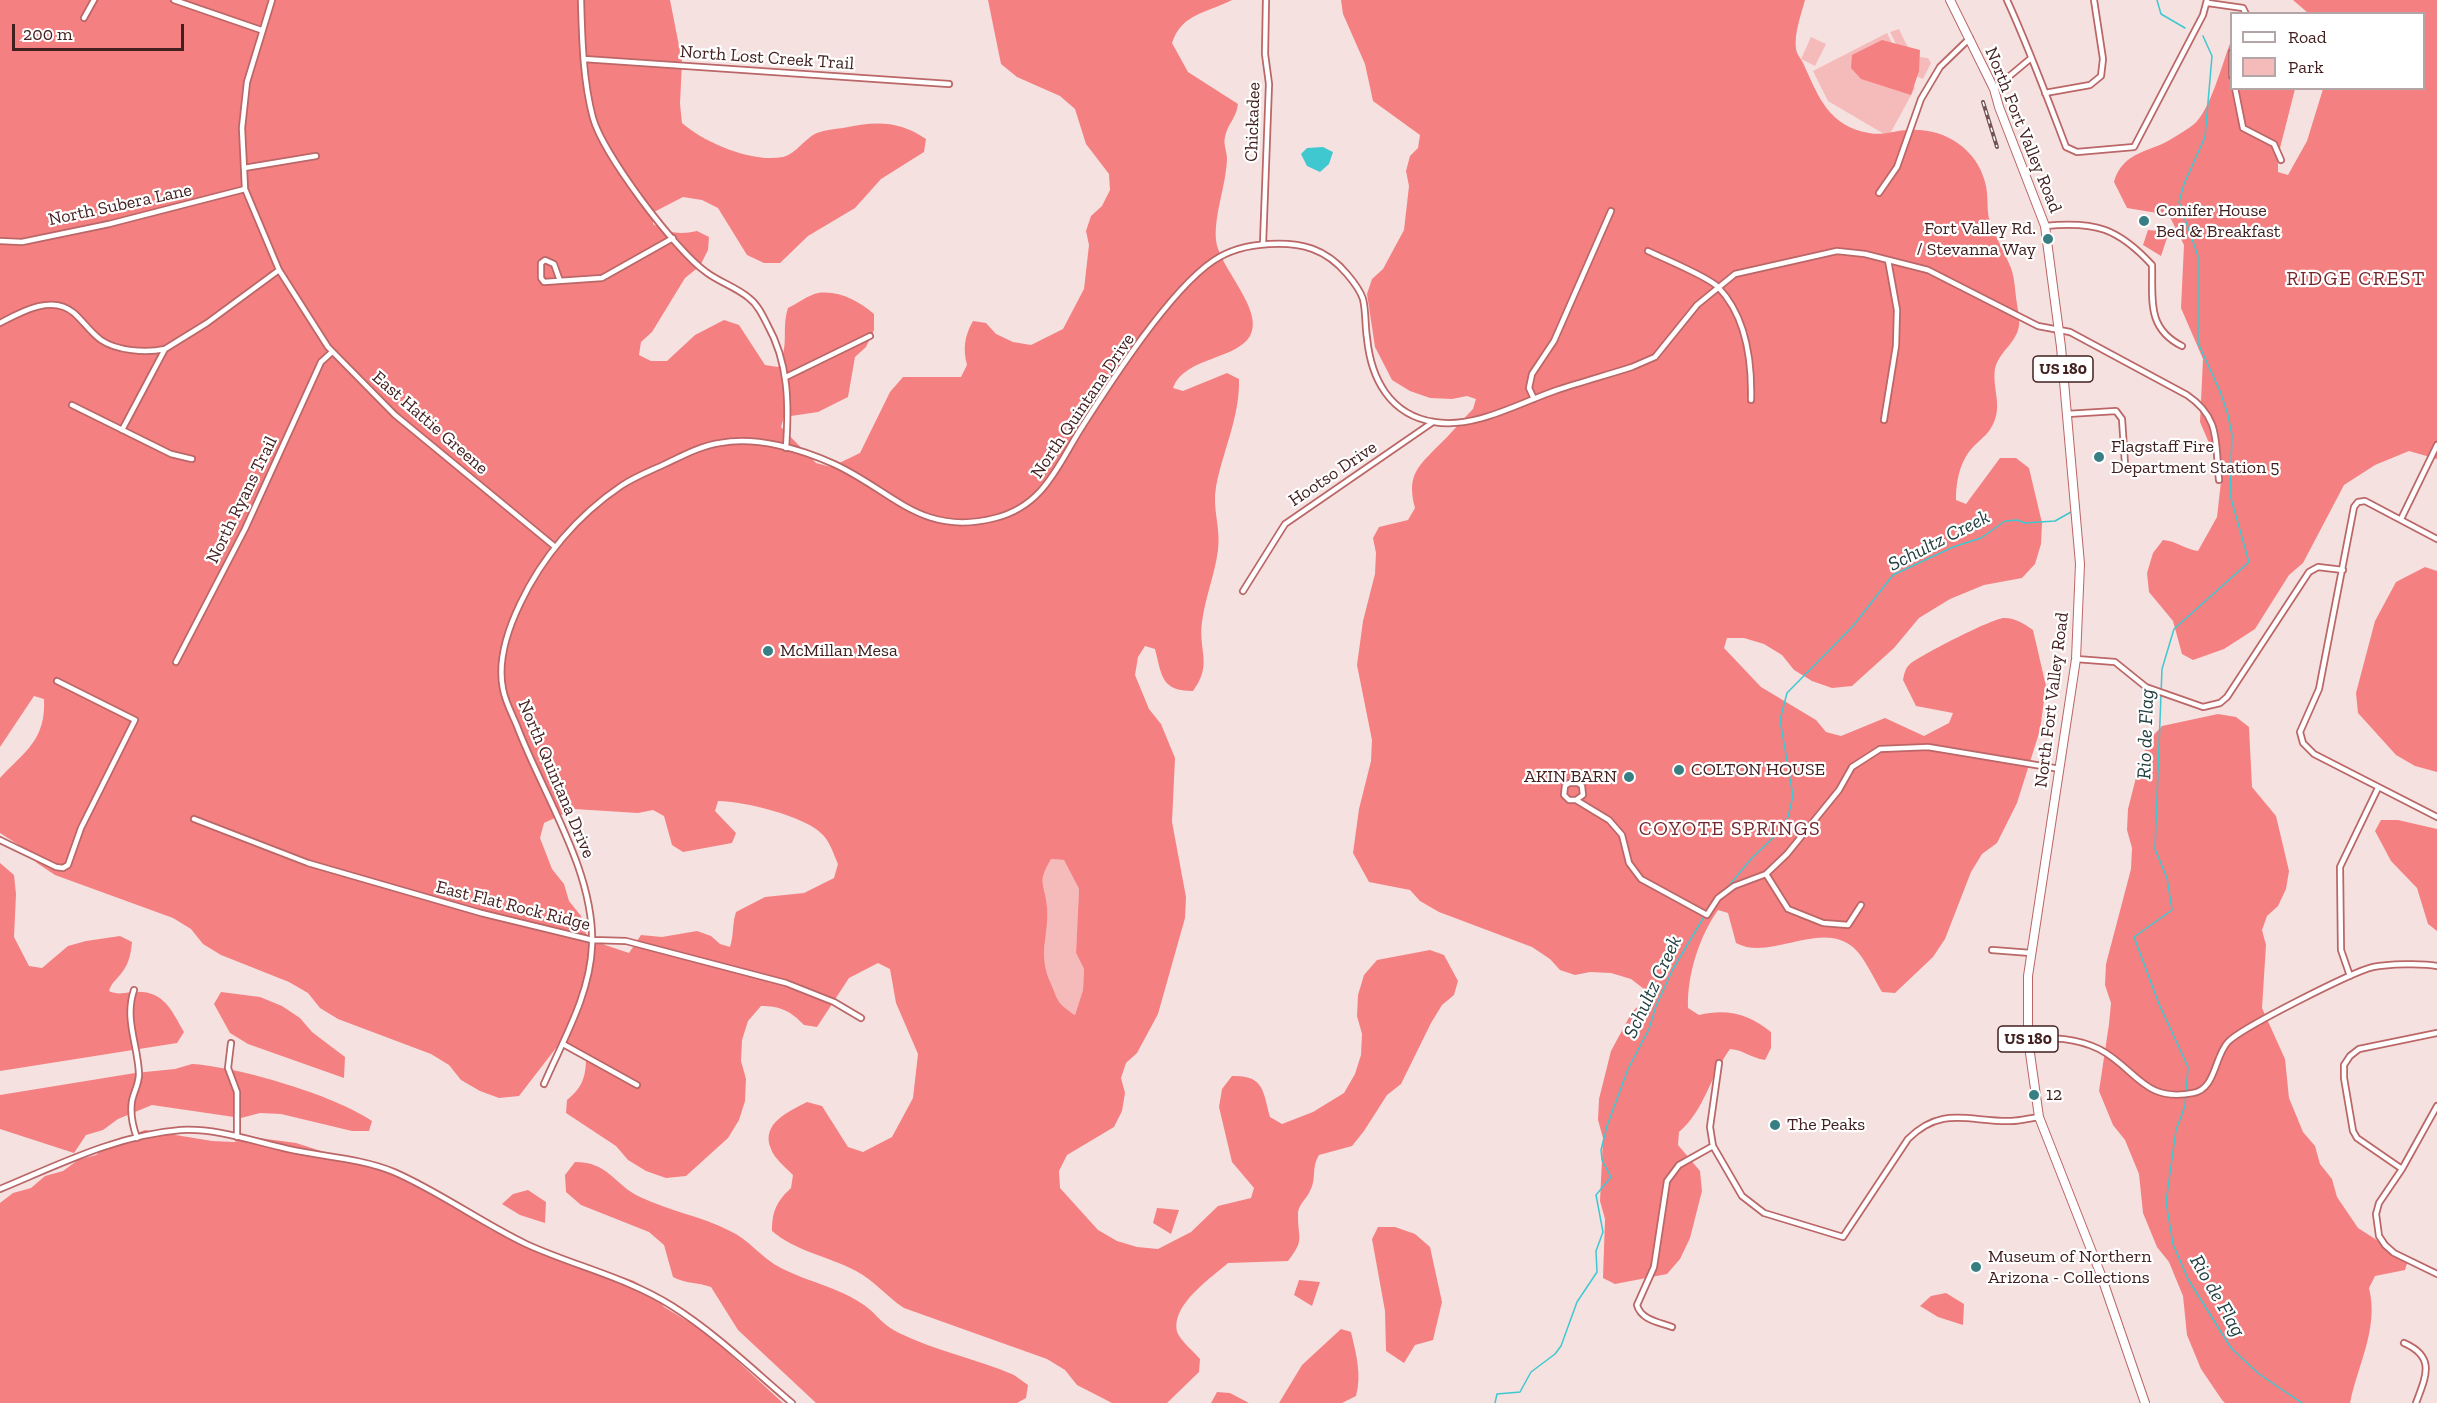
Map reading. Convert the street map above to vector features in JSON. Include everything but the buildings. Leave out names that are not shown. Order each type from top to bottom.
[{"type":"main road","name":"North Fort Valley Road","points":[[1950,0],[1994,89],[2045,226],[2067,414],[2080,564],[2076,659],[2031,952],[2028,1039],[2039,1117],[2101,1275],[2145,1403]]},
{"type":"street","points":[[84,18],[94,0]]},
{"type":"street","points":[[174,0],[261,30]]},
{"type":"street","name":"East Hattie Greene","points":[[272,0],[247,82],[242,128],[245,189],[279,270],[304,314],[332,352],[395,415],[554,546]]},
{"type":"street","points":[[581,0],[584,59],[594,119],[619,166],[673,238],[705,272],[749,298],[759,308],[776,340],[786,377],[788,417],[786,447]]},
{"type":"street","name":"Chickadee","points":[[1263,244],[1269,84],[1265,54],[1266,0]]},
{"type":"street","points":[[2007,0],[2024,37],[2030,59],[2066,147],[2077,152],[2134,147],[2207,1],[2243,8]]},
{"type":"street","points":[[2045,93],[2090,85],[2101,76],[2103,59],[2094,0]]},
{"type":"street","points":[[2243,8],[2247,0]]},
{"type":"street","points":[[2243,8],[2245,12]]},
{"type":"street","points":[[1879,193],[1897,167],[1921,99],[1940,67],[1970,38]]},
{"type":"street","name":"North Lost Creek Trail","points":[[584,59],[949,84]]},
{"type":"street","points":[[1994,89],[2030,59]]},
{"type":"street","points":[[2235,90],[2243,128],[2274,144],[2281,160]]},
{"type":"street","points":[[244,168],[316,156]]},
{"type":"street","name":"North Subera Lane","points":[[0,240],[22,242],[109,224],[245,189]]},
{"type":"street","points":[[1534,399],[1529,388],[1532,374],[1554,341],[1611,211]]},
{"type":"street","points":[[2045,226],[2080,223],[2098,227],[2133,244],[2152,265],[2154,318],[2168,339],[2182,346]]},
{"type":"street","points":[[560,281],[554,264],[545,260],[541,263],[541,278],[544,282],[560,281],[602,278],[673,238]]},
{"type":"street","name":"North Quintana Drive","points":[[544,1084],[563,1044],[590,971],[592,940],[580,866],[531,764],[502,688],[502,660],[510,628],[521,601],[554,546],[621,485],[690,452],[722,442],[749,442],[786,447],[836,465],[911,512],[935,519],[957,522],[993,519],[1017,511],[1038,497],[1054,478],[1092,411],[1165,308],[1213,261],[1236,250],[1263,244],[1291,243],[1310,246],[1340,265],[1363,299],[1370,364],[1376,382],[1387,397],[1404,411],[1433,422],[1477,419],[1632,367],[1655,357],[1697,305],[1735,274],[1837,251],[1888,260],[1928,270],[2038,326],[2058,328],[2140,370],[2205,407],[2213,425],[2219,480]]},
{"type":"street","points":[[1648,251],[1718,286],[1741,323],[1750,358],[1751,400]]},
{"type":"street","points":[[1884,420],[1896,346],[1897,310],[1888,260]]},
{"type":"street","points":[[0,323],[17,312],[50,304],[73,311],[101,340],[126,349],[150,352],[165,349],[207,323],[279,270]]},
{"type":"street","points":[[786,377],[870,336]]},
{"type":"street","points":[[122,430],[165,349]]},
{"type":"street","name":"North Ryans Trail","points":[[176,662],[245,530],[321,362],[332,352]]},
{"type":"street","points":[[72,405],[171,454],[192,459]]},
{"type":"street","points":[[2067,414],[2116,411],[2122,419],[2125,464]]},
{"type":"street","name":"Hootso Drive","points":[[1243,591],[1285,524],[1433,422]]},
{"type":"street","points":[[2401,519],[2437,445]]},
{"type":"street","points":[[2437,539],[2365,501],[2358,502],[2352,513],[2319,689],[2301,725],[2301,738],[2314,754],[2437,817]]},
{"type":"street","points":[[2076,659],[2115,662],[2146,687],[2203,707],[2220,703],[2227,697],[2309,572],[2318,567],[2343,570]]},
{"type":"street","points":[[0,840],[56,867],[63,868],[68,865],[81,828],[135,720],[57,681]]},
{"type":"street","points":[[1576,800],[1582,795],[1582,786],[1578,783],[1569,783],[1564,789],[1564,795],[1569,800],[1576,800],[1609,820],[1622,835],[1629,863],[1641,879],[1707,915],[1718,898],[1734,886],[1766,874],[1787,854],[1839,790],[1852,767],[1880,749],[1928,747],[2060,769]]},
{"type":"street","points":[[2350,976],[2341,950],[2340,867],[2378,788]]},
{"type":"street","name":"East Flat Rock Ridge","points":[[194,819],[308,863],[481,913],[592,940],[626,941],[786,982],[834,1002],[861,1018]]},
{"type":"street","points":[[1766,874],[1788,909],[1823,923],[1848,925],[1861,905]]},
{"type":"street","points":[[1992,950],[2031,952]]},
{"type":"street","points":[[2028,1039],[2065,1039],[2084,1043],[2101,1051],[2146,1087],[2169,1095],[2195,1093],[2209,1083],[2221,1052],[2233,1038],[2350,976],[2374,967],[2437,966]]},
{"type":"street","points":[[134,990],[129,1010],[139,1072],[132,1100],[133,1128],[137,1138]]},
{"type":"street","points":[[2402,1169],[2357,1138],[2353,1131],[2344,1065],[2359,1049],[2437,1033]]},
{"type":"street","points":[[231,1043],[228,1068],[237,1092],[237,1137]]},
{"type":"street","points":[[563,1044],[638,1085]]},
{"type":"street","points":[[1719,1063],[1710,1127],[1713,1146],[1742,1196],[1755,1209],[1843,1237],[1908,1139],[1922,1125],[1944,1118],[2012,1121],[2039,1117]]},
{"type":"street","points":[[2437,1106],[2402,1169],[2379,1203],[2376,1214],[2379,1236],[2394,1253],[2437,1274]]},
{"type":"street","points":[[0,1190],[78,1156],[137,1138],[181,1130],[214,1132],[288,1149],[364,1162],[392,1171],[528,1245],[621,1280],[691,1319],[792,1403]]},
{"type":"street","points":[[1672,1327],[1647,1318],[1641,1314],[1638,1305],[1654,1267],[1667,1181],[1679,1165],[1713,1146]]},
{"type":"street","points":[[2404,1343],[2419,1349],[2425,1359],[2425,1374],[2418,1402]]},
{"type":"green space","points":[[1899,29],[1913,53],[1928,58],[1931,63],[1923,79],[1911,74],[1890,32]]},
{"type":"green space","points":[[1887,33],[1915,88],[1891,132],[1884,134],[1828,101],[1813,71]]},
{"type":"green space","points":[[1811,37],[1826,44],[1815,66],[1801,59]]},
{"type":"green space","points":[[1051,859],[1064,860],[1079,889],[1076,953],[1084,969],[1083,990],[1075,1015],[1057,1004],[1043,969],[1047,906],[1041,888],[1044,870]]},
{"type":"shaded area","points":[[0,0],[670,0],[682,61],[680,104],[682,123],[703,138],[743,154],[771,158],[788,155],[813,135],[830,130],[876,123],[896,125],[916,133],[926,139],[924,152],[881,179],[855,208],[808,236],[780,263],[764,263],[747,255],[718,208],[702,200],[683,197],[654,212],[653,224],[658,227],[674,232],[697,231],[709,237],[708,250],[700,266],[685,278],[652,332],[641,342],[639,355],[651,361],[667,361],[695,335],[724,320],[739,325],[765,365],[778,367],[784,352],[788,308],[818,293],[841,295],[862,305],[874,314],[874,330],[866,347],[855,357],[848,397],[818,412],[784,417],[781,427],[816,463],[831,467],[860,453],[890,392],[903,377],[961,377],[967,365],[965,343],[973,321],[986,323],[996,334],[1013,342],[1031,345],[1063,329],[1084,289],[1089,245],[1086,231],[1091,216],[1102,206],[1110,190],[1109,174],[1086,144],[1075,109],[1060,96],[1017,77],[1001,64],[988,0],[1232,0],[1196,15],[1182,25],[1172,43],[1188,72],[1238,104],[1225,140],[1227,159],[1216,240],[1225,263],[1247,302],[1253,326],[1250,336],[1243,344],[1188,370],[1173,388],[1183,391],[1227,373],[1239,379],[1237,407],[1216,487],[1215,503],[1219,542],[1202,622],[1204,665],[1202,673],[1193,691],[1175,688],[1165,680],[1155,649],[1145,646],[1138,657],[1135,675],[1149,709],[1161,724],[1175,758],[1172,822],[1186,897],[1185,918],[1158,1014],[1137,1053],[1126,1063],[1121,1078],[1125,1093],[1122,1111],[1114,1127],[1067,1155],[1059,1171],[1060,1188],[1098,1230],[1117,1241],[1137,1247],[1158,1249],[1191,1232],[1218,1206],[1251,1198],[1254,1188],[1232,1162],[1219,1107],[1222,1089],[1232,1076],[1243,1076],[1256,1082],[1263,1092],[1270,1117],[1282,1124],[1313,1112],[1344,1093],[1355,1074],[1361,1055],[1362,1034],[1357,1016],[1358,995],[1364,975],[1377,960],[1430,950],[1444,955],[1458,981],[1454,995],[1442,1005],[1431,1023],[1401,1084],[1387,1095],[1364,1131],[1352,1146],[1319,1155],[1315,1164],[1312,1186],[1298,1212],[1299,1243],[1288,1261],[1228,1263],[1202,1285],[1185,1304],[1179,1314],[1178,1334],[1200,1359],[1199,1372],[1167,1403],[1112,1403],[1077,1385],[1065,1370],[1047,1359],[904,1308],[856,1271],[802,1249],[772,1231],[776,1207],[791,1188],[793,1175],[777,1159],[771,1149],[770,1132],[778,1119],[807,1102],[822,1106],[848,1147],[863,1152],[892,1137],[913,1098],[918,1054],[896,1003],[890,969],[878,963],[849,978],[817,1027],[804,1025],[785,1010],[761,1006],[748,1021],[742,1040],[741,1061],[746,1079],[745,1101],[739,1120],[728,1138],[686,1176],[666,1178],[646,1171],[628,1160],[616,1146],[566,1113],[567,1100],[580,1086],[585,1071],[586,1058],[573,1048],[556,1048],[519,1096],[499,1098],[480,1091],[461,1080],[449,1065],[431,1054],[338,1019],[320,1008],[308,993],[289,982],[221,955],[203,944],[191,929],[173,918],[55,875],[37,863],[25,849],[0,833],[0,778],[38,735],[44,713],[44,699],[34,696],[0,747]],"holes":[[[718,801],[774,811],[815,828],[828,841],[838,864],[834,878],[804,893],[765,897],[736,912],[730,947],[697,931],[662,937],[641,935],[629,953],[605,945],[586,934],[581,916],[569,901],[564,884],[552,869],[540,838],[544,823],[574,809],[638,813],[653,810],[664,816],[672,845],[683,852],[732,843],[736,833],[715,811]],[[1051,859],[1064,860],[1079,889],[1076,953],[1084,969],[1083,990],[1075,1015],[1057,999],[1045,964],[1047,907],[1043,879]]]},
{"type":"shaded area","points":[[1341,0],[1805,0],[1797,30],[1796,49],[1827,109],[1844,124],[1855,129],[1874,134],[1909,130],[1934,132],[1966,150],[1981,170],[1986,187],[1990,222],[2012,272],[2019,326],[2015,338],[2000,357],[1995,369],[1997,409],[1994,422],[1962,464],[1956,500],[1966,504],[2000,458],[2016,458],[2029,468],[2042,523],[2041,544],[2035,564],[2022,578],[1984,585],[1950,599],[1919,618],[1894,648],[1852,686],[1832,688],[1812,681],[1794,670],[1782,655],[1764,644],[1744,638],[1727,638],[1724,648],[1761,687],[1816,720],[1826,732],[1841,736],[1885,718],[1924,736],[1949,723],[1953,713],[1916,706],[1903,680],[1908,666],[1942,645],[1986,624],[2004,618],[2020,622],[2033,630],[2046,686],[2040,730],[2017,803],[1997,843],[1982,854],[1971,872],[1945,939],[1933,957],[1895,993],[1882,992],[1858,952],[1841,940],[1811,939],[1764,948],[1750,947],[1736,943],[1728,913],[1718,910],[1705,932],[1692,970],[1688,1008],[1699,1015],[1719,1012],[1746,1017],[1771,1032],[1771,1048],[1765,1060],[1730,1049],[1695,1114],[1679,1132],[1678,1145],[1700,1171],[1702,1191],[1690,1238],[1680,1259],[1667,1274],[1615,1284],[1603,1278],[1605,1219],[1600,1201],[1603,1138],[1598,1120],[1599,1099],[1611,1051],[1632,1012],[1643,1002],[1644,989],[1631,979],[1611,973],[1590,972],[1575,975],[1560,970],[1550,959],[1532,947],[1439,912],[1420,901],[1410,890],[1369,882],[1353,853],[1359,809],[1371,761],[1372,740],[1357,665],[1363,621],[1375,574],[1376,553],[1373,538],[1379,527],[1408,520],[1415,508],[1412,488],[1415,474],[1430,454],[1473,409],[1476,399],[1467,396],[1452,399],[1430,398],[1410,391],[1392,380],[1375,347],[1367,294],[1372,279],[1383,269],[1404,230],[1409,186],[1406,171],[1410,156],[1418,148],[1420,135],[1373,101],[1365,64],[1343,14]]},
{"type":"shaded area","points":[[2293,0],[2437,0],[2437,459],[2409,451],[2375,465],[2344,485],[2303,563],[2289,575],[2255,629],[2224,649],[2193,660],[2182,654],[2173,621],[2149,592],[2147,573],[2153,553],[2163,540],[2198,551],[2217,517],[2222,473],[2200,422],[2203,359],[2181,308],[2184,245],[2169,215],[2127,208],[2114,182],[2126,161],[2173,138],[2193,125],[2199,118],[2210,98],[2230,44],[2230,90],[2295,90],[2278,156],[2278,172],[2288,175],[2307,141],[2323,90],[2425,90],[2425,12],[2307,12]]},
{"type":"shaded area","points":[[1882,40],[1920,50],[1919,71],[1911,95],[1861,79],[1851,68],[1852,55]]},
{"type":"shaded area","points":[[2148,230],[2169,232],[2161,256],[2143,245]]},
{"type":"shaded area","points":[[2425,567],[2437,571],[2437,772],[2415,766],[2396,755],[2358,713],[2356,693],[2375,621],[2396,582]]},
{"type":"shaded area","points":[[2218,714],[2236,717],[2249,727],[2252,787],[2276,816],[2289,871],[2286,889],[2278,906],[2267,916],[2262,930],[2266,945],[2262,1008],[2285,1059],[2289,1098],[2303,1132],[2315,1146],[2320,1164],[2332,1179],[2337,1197],[2358,1228],[2408,1260],[2405,1270],[2375,1276],[2369,1288],[2371,1317],[2369,1332],[2350,1403],[2225,1403],[2222,1400],[2201,1369],[2187,1335],[2183,1296],[2169,1262],[2157,1247],[2143,1213],[2139,1174],[2125,1140],[2113,1125],[2099,1091],[2111,1003],[2105,985],[2106,964],[2131,869],[2132,848],[2127,830],[2128,809],[2140,762],[2149,740],[2162,726]]},
{"type":"shaded area","points":[[2381,820],[2398,820],[2437,829],[2437,931],[2428,924],[2417,888],[2391,861],[2375,831]]},
{"type":"shaded area","points":[[0,863],[14,875],[16,894],[14,937],[29,966],[42,968],[68,946],[86,941],[120,936],[132,942],[127,965],[109,991],[143,992],[159,997],[170,1008],[184,1032],[177,1043],[0,1071]]},
{"type":"shaded area","points":[[221,992],[260,997],[282,1006],[300,1018],[312,1032],[345,1057],[344,1078],[248,1044],[230,1033],[214,1004]]},
{"type":"shaded area","points":[[192,1064],[260,1076],[311,1092],[372,1121],[369,1131],[352,1131],[281,1114],[260,1113],[241,1118],[152,1105],[118,1119],[103,1130],[86,1135],[74,1153],[0,1129],[0,1095],[135,1073],[175,1069]]},
{"type":"shaded area","points":[[145,1130],[212,1141],[234,1142],[252,1137],[296,1143],[421,1183],[461,1204],[473,1218],[491,1230],[634,1281],[652,1292],[664,1307],[719,1340],[731,1355],[783,1403],[0,1403],[0,1203],[13,1193],[31,1188],[45,1176],[63,1171],[78,1160],[96,1155],[110,1143]]},
{"type":"shaded area","points":[[575,1162],[596,1166],[640,1197],[730,1231],[781,1268],[833,1289],[869,1308],[888,1327],[899,1333],[1014,1375],[1028,1385],[1026,1398],[1017,1403],[816,1403],[738,1330],[711,1287],[673,1277],[664,1245],[649,1232],[581,1205],[566,1192],[565,1175]]},
{"type":"shaded area","points":[[528,1190],[546,1202],[545,1223],[520,1215],[502,1204],[513,1194]]},
{"type":"shaded area","points":[[1157,1208],[1179,1210],[1171,1234],[1153,1223]]},
{"type":"shaded area","points":[[1378,1227],[1395,1227],[1415,1234],[1430,1247],[1442,1302],[1433,1340],[1415,1345],[1404,1363],[1386,1351],[1385,1311],[1372,1239]]},
{"type":"shaded area","points":[[1299,1280],[1320,1282],[1312,1306],[1294,1295]]},
{"type":"shaded area","points":[[1946,1293],[1964,1304],[1963,1325],[1938,1317],[1920,1306],[1931,1296]]},
{"type":"shaded area","points":[[1341,1329],[1351,1332],[1355,1348],[1358,1364],[1356,1396],[1342,1403],[1279,1403],[1302,1365]]},
{"type":"shaded area","points":[[1217,1392],[1230,1393],[1249,1403],[1211,1403]]},
{"type":"water","points":[[1323,147],[1333,152],[1329,164],[1320,172],[1307,166],[1301,154],[1307,148]]},
{"type":"waterway","name":"Rio de Flag","points":[[2157,0],[2161,14],[2185,28]]},
{"type":"waterway","name":"Rio de Flag","points":[[2203,36],[2212,56],[2205,137],[2184,184],[2179,202],[2198,256],[2198,343],[2220,391],[2228,415],[2232,435],[2230,495],[2249,562],[2174,629],[2162,669],[2155,849],[2167,878],[2172,910],[2134,937],[2159,1004],[2188,1067],[2185,1106],[2176,1130],[2166,1202],[2173,1244],[2188,1279],[2231,1348],[2259,1374],[2302,1403]]},
{"type":"waterway","name":"Schultz Creek","points":[[1727,888],[1751,859],[1781,830],[1788,817],[1793,796],[1780,720],[1787,693],[1853,626],[1893,575],[1953,547],[1981,538],[2005,521],[2017,520],[2025,523],[2055,521],[2071,512]]},
{"type":"waterway","name":"Schultz Creek","points":[[1495,1403],[1497,1394],[1520,1392],[1531,1372],[1555,1354],[1561,1346],[1577,1302],[1597,1272],[1596,1251],[1603,1232],[1596,1195],[1611,1177],[1602,1160],[1601,1150],[1607,1126],[1628,1069],[1649,1029],[1656,1006],[1673,969],[1705,915]]},
{"type":"railway","points":[[1983,102],[1997,147]]},
{"type":"place","name":"Conifer House Bed & Breakfast","points":[[2144,221]]},
{"type":"place","name":"Fort Valley Rd. / Stevanna Way","points":[[2048,239]]},
{"type":"place","name":"Flagstaff Fire Department Station 5","points":[[2099,457]]},
{"type":"place","name":"McMillan Mesa","points":[[768,651]]},
{"type":"place","name":"COLTON HOUSE","points":[[1679,770]]},
{"type":"place","name":"AKIN BARN","points":[[1629,777]]},
{"type":"place","name":"12","points":[[2034,1095]]},
{"type":"place","name":"The Peaks","points":[[1775,1125]]},
{"type":"place","name":"Museum of Northern Arizona - Collections","points":[[1976,1267]]},
{"type":"district","name":"RIDGE CREST","points":[[2356,279]]},
{"type":"district","name":"COYOTE SPRINGS","points":[[1730,829]]}]
